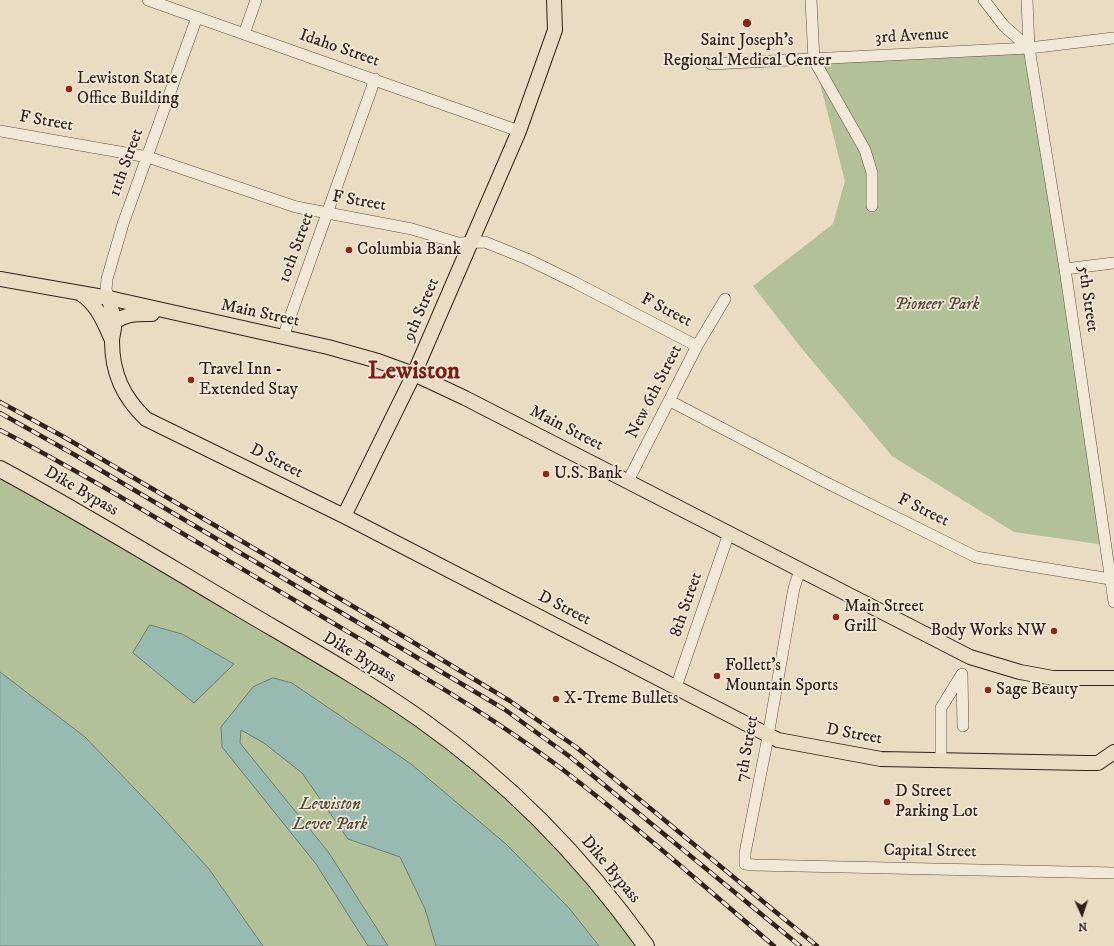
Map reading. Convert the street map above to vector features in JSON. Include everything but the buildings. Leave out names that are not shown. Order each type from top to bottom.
[{"type":"highway","name":"Dike Bypass","points":[[0,469],[115,533],[362,681],[447,738],[499,781],[545,825],[606,893],[646,946]]},
{"type":"main road","name":"9th Street","points":[[344,516],[414,374],[518,131],[555,30],[554,0]]},
{"type":"main road","name":"Main Street","points":[[0,279],[109,298],[328,347],[378,361],[414,374],[465,398],[970,657],[1020,672],[1053,678],[1114,678]]},
{"type":"main road","points":[[81,294],[89,300],[98,311],[112,340]]},
{"type":"main road","name":"D Street","points":[[109,298],[114,323],[112,340],[114,361],[120,386],[137,411],[146,419],[344,516],[778,740],[881,759],[1098,763],[1114,752]]},
{"type":"main road","points":[[114,323],[130,314],[180,315]]},
{"type":"street","name":"Idaho Street","points":[[148,0],[375,79],[518,131]]},
{"type":"street","points":[[244,34],[256,0]]},
{"type":"street","points":[[811,0],[814,60],[865,150],[872,173],[872,206]]},
{"type":"street","points":[[984,0],[1004,26],[1029,48]]},
{"type":"street","name":"5th Street","points":[[1027,0],[1029,48],[1065,269],[1114,602]]},
{"type":"street","name":"11th Street","points":[[109,298],[106,290],[107,279],[123,224],[197,17]]},
{"type":"street","name":"3rd Avenue","points":[[711,64],[1029,48],[1114,38]]},
{"type":"street","name":"10th Street","points":[[283,337],[375,79]]},
{"type":"street","name":"F Street","points":[[0,131],[148,157],[296,207],[412,229],[458,243],[484,242],[527,260],[697,346]]},
{"type":"street","points":[[1065,269],[1114,263]]},
{"type":"street","name":"New 6th Street","points":[[628,481],[697,346],[725,299]]},
{"type":"street","name":"F Street","points":[[670,401],[821,480],[976,557],[1110,579]]},
{"type":"street","name":"8th Street","points":[[676,687],[729,533]]},
{"type":"street","name":"7th Street","points":[[745,864],[744,854],[768,735],[794,588],[800,570]]},
{"type":"street","points":[[941,752],[941,708],[962,672],[963,726]]},
{"type":"street","name":"Capital Street","points":[[745,864],[1114,873]]},
{"type":"green space","name":"Pioneer Park","points":[[1029,48],[1105,545],[1014,532],[892,456],[803,350],[753,286],[833,224],[845,181],[814,60]]},
{"type":"green space","name":"Lewiston Levee Park","points":[[0,469],[362,681],[545,825],[637,946],[263,946],[209,869],[162,817],[85,737],[0,672]]},
{"type":"water","points":[[150,625],[182,634],[234,664],[194,703],[133,653]]},
{"type":"water","points":[[0,672],[85,737],[162,817],[209,869],[263,946],[0,946]]},
{"type":"water","points":[[273,678],[292,683],[411,764],[506,844],[569,908],[599,946],[436,946],[425,909],[400,857],[348,839],[302,773],[264,743],[241,730],[240,743],[329,853],[388,946],[368,946],[316,864],[222,747],[221,727],[253,687]]},
{"type":"railway","points":[[0,402],[64,437],[378,621],[510,701],[576,747],[817,946]]},
{"type":"railway","points":[[0,413],[75,455],[504,709],[569,756],[800,946]]},
{"type":"railway","points":[[0,430],[38,450],[149,514],[465,702],[530,746],[589,790],[774,946]]},
{"type":"place","name":"Saint Joseph's Regional Medical Center","points":[[747,23]]},
{"type":"place","name":"Lewiston State Office Building","points":[[69,89]]},
{"type":"place","name":"Columbia Bank","points":[[349,250]]},
{"type":"place","name":"Travel Inn - Extended Stay","points":[[191,380]]},
{"type":"place","name":"U.S. Bank","points":[[546,474]]},
{"type":"place","name":"Main Street Grill","points":[[836,617]]},
{"type":"place","name":"Body Works NW","points":[[1054,631]]},
{"type":"place","name":"Follett's Mountain Sports","points":[[717,676]]},
{"type":"place","name":"Sage Beauty","points":[[988,690]]},
{"type":"place","name":"X-Treme Bullets","points":[[556,699]]},
{"type":"place","name":"D Street Parking Lot","points":[[887,802]]},
{"type":"district","name":"Lewiston","points":[[414,373]]}]
